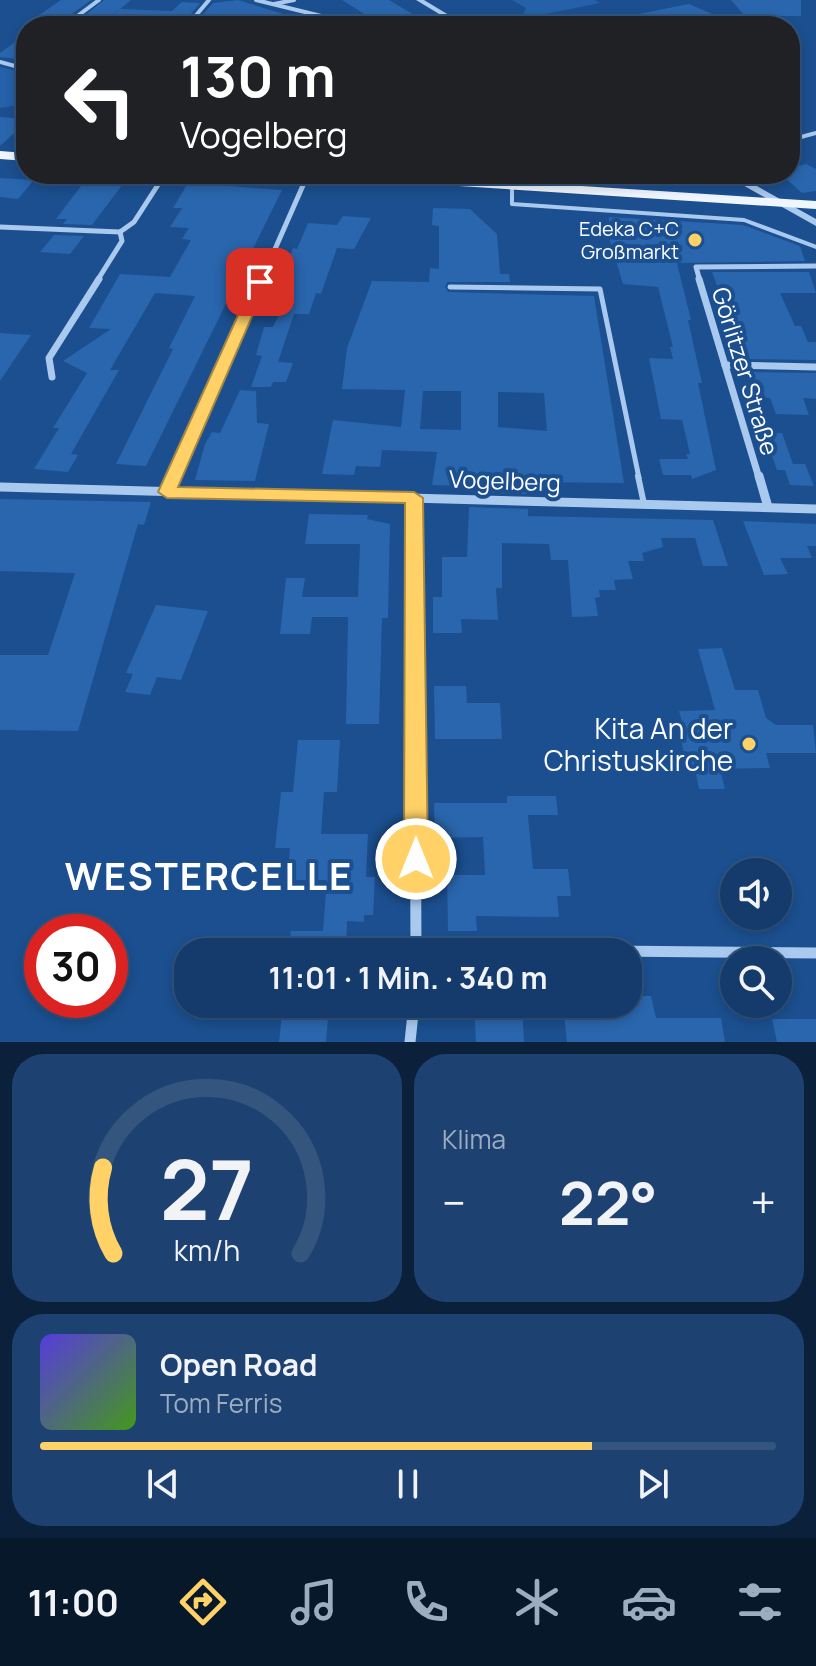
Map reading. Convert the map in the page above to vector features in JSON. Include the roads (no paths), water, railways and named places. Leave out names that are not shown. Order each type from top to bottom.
[{"type":"main road","points":[[495,184],[525,184]]},
{"type":"main road","points":[[578,184],[816,205]]},
{"type":"street","points":[[77,16],[99,0]]},
{"type":"street","points":[[195,16],[209,0]]},
{"type":"street","points":[[256,0],[315,16]]},
{"type":"street","points":[[274,5],[294,0]]},
{"type":"street","points":[[419,0],[447,16]]},
{"type":"street","points":[[0,227],[120,232],[134,222],[159,184]]},
{"type":"street","points":[[167,492],[304,184]]},
{"type":"street","points":[[746,184],[816,223]]},
{"type":"street","points":[[52,377],[49,358],[122,241],[120,232]]},
{"type":"street","name":"Görlitzer Straße","points":[[768,507],[696,267],[816,266]]},
{"type":"street","points":[[725,365],[816,367]]},
{"type":"street","name":"Vogelberg","points":[[0,487],[816,509]]},
{"type":"street","points":[[414,498],[416,938]]},
{"type":"street","points":[[642,952],[816,953]]},
{"type":"street","points":[[410,1042],[413,1018]]},
{"type":"lane","points":[[512,186],[512,204],[744,220],[816,247]]},
{"type":"lane","points":[[450,287],[600,289],[644,504]]},
{"type":"place","name":"Edeka C+C Großmarkt","points":[[695,240]]},
{"type":"place","name":"Kita An der Christuskirche","points":[[749,744]]},
{"type":"district","name":"WESTERCELLE","points":[[209,875]]}]
